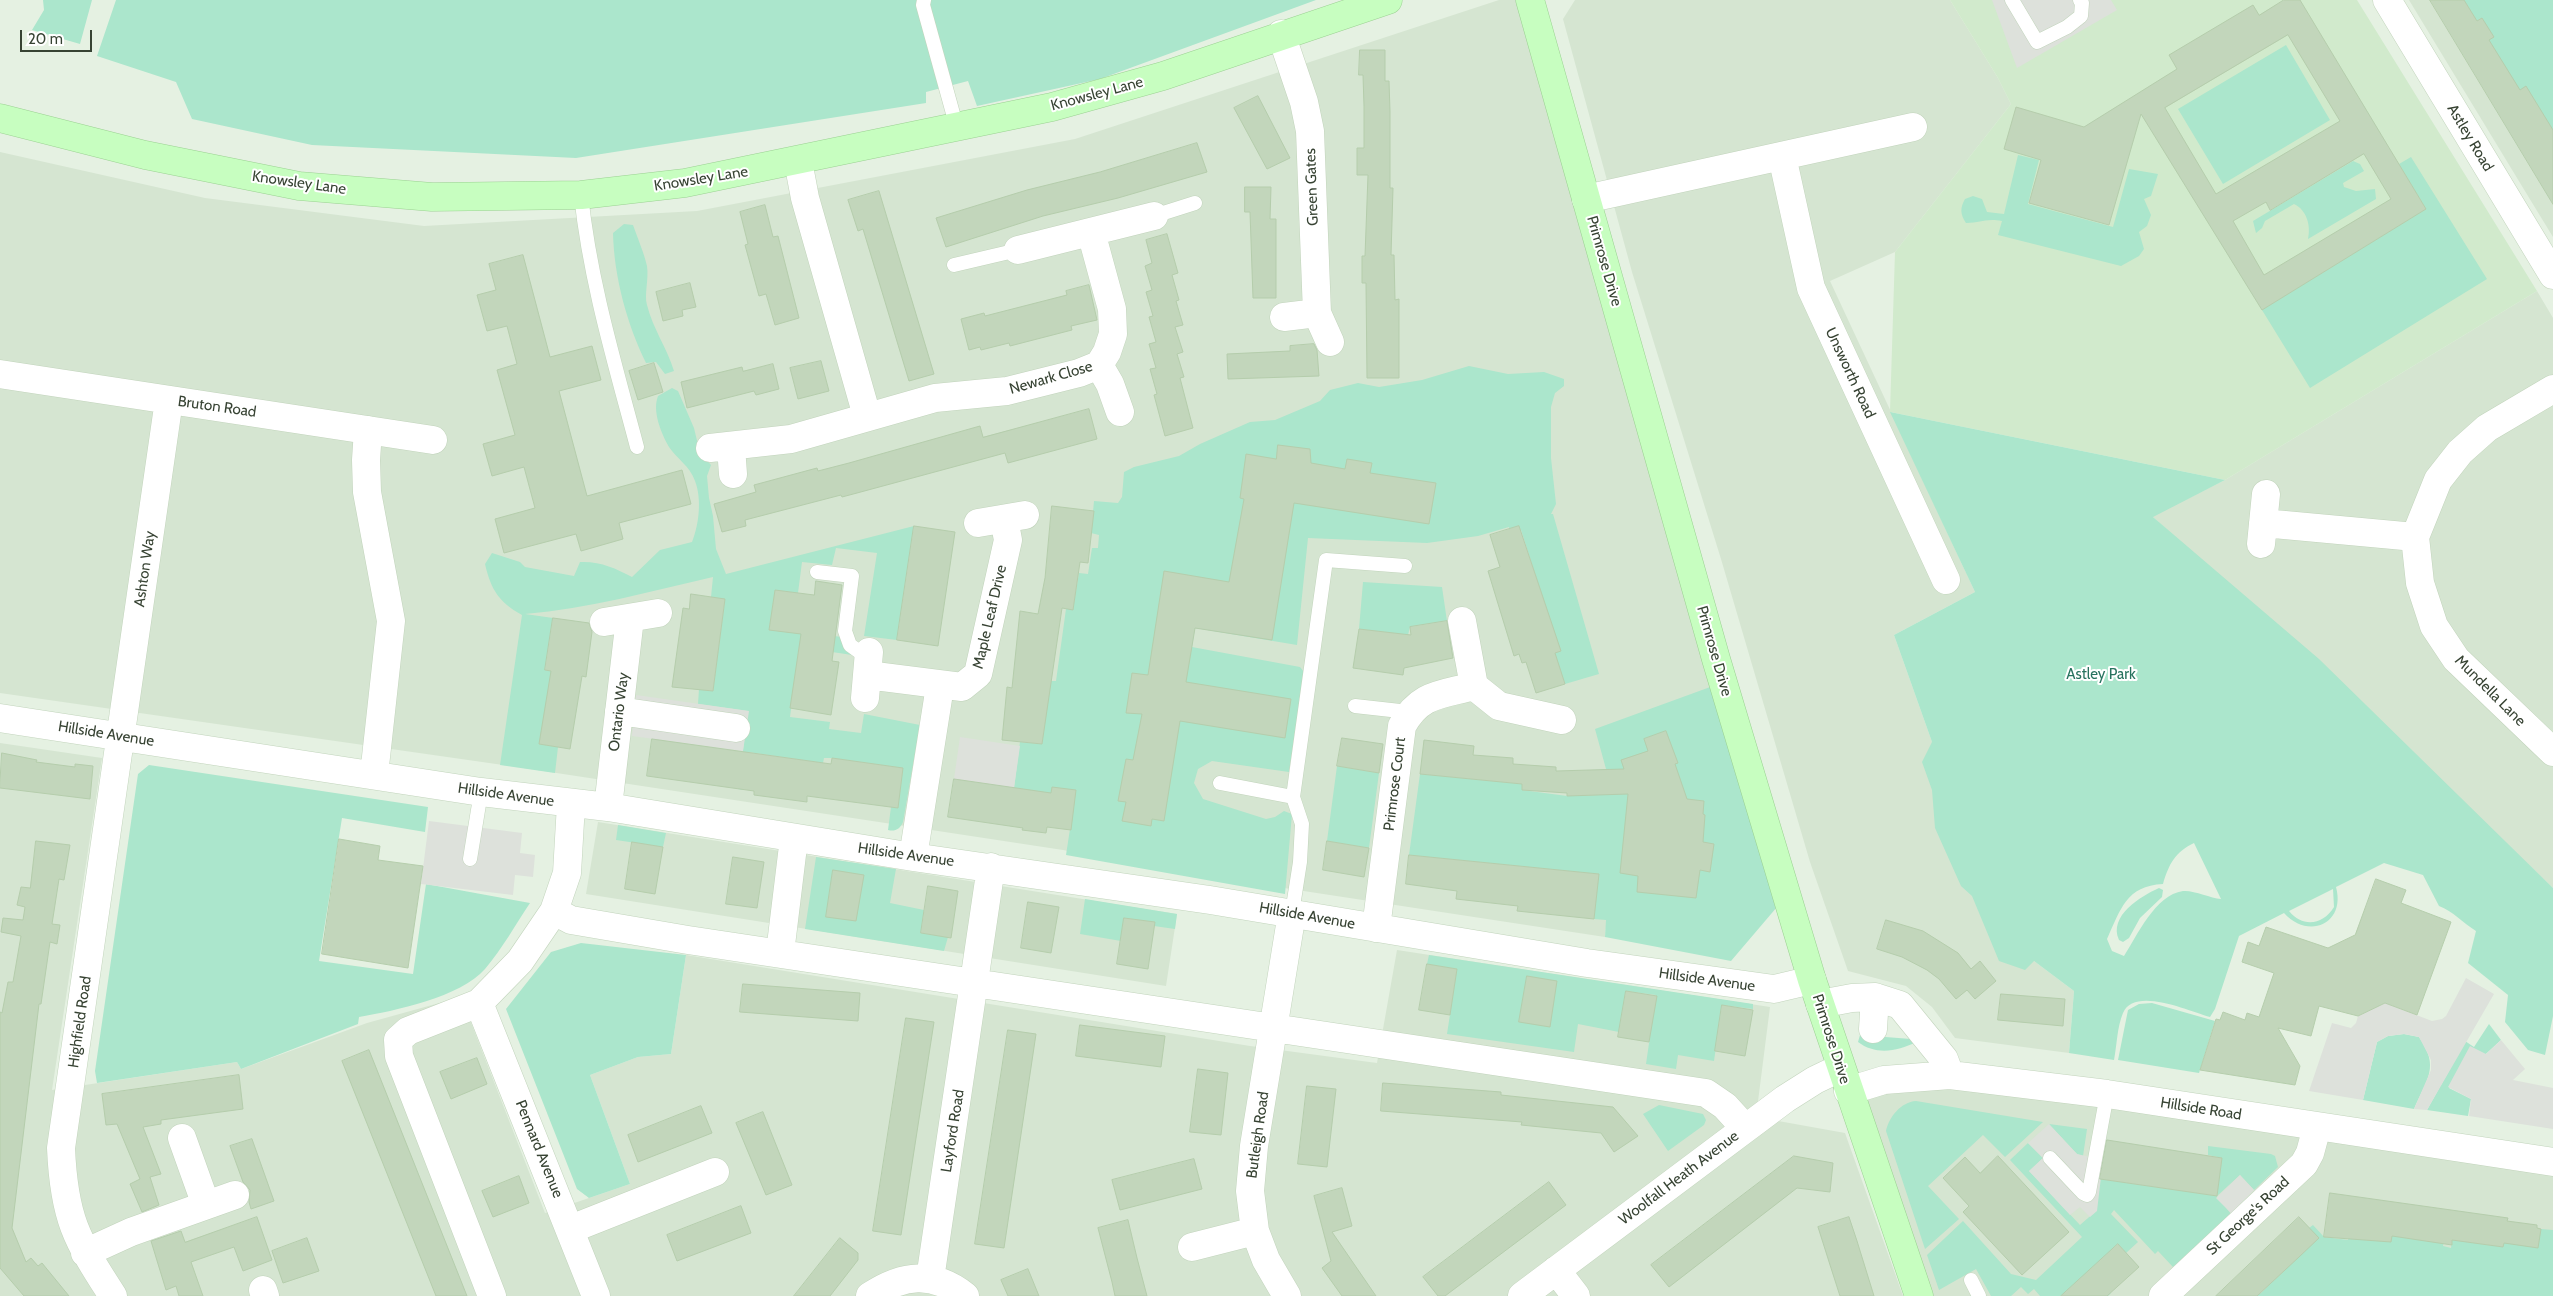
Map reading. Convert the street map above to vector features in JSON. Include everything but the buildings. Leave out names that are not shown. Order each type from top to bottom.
[{"type":"main road","name":"Knowsley Lane","points":[[0,118],[145,156],[299,186],[432,197],[581,195],[685,183],[1052,107],[1163,76],[1281,34],[1388,0]]},
{"type":"main road","name":"Primrose Drive","points":[[1530,0],[1716,659],[1844,1080],[1919,1296]]},
{"type":"street","name":"Astley Road","points":[[2387,0],[2553,276]]},
{"type":"street","name":"Green Gates","points":[[1281,34],[1304,102],[1310,131],[1317,313],[1330,342]]},
{"type":"street","points":[[1586,199],[1913,127]]},
{"type":"street","name":"Unsworth Road","points":[[1782,156],[1811,288],[1946,580]]},
{"type":"street","points":[[798,161],[805,198],[867,416]]},
{"type":"street","points":[[1018,250],[1154,216]]},
{"type":"street","name":"Newark Close","points":[[733,474],[720,448],[791,439],[935,398],[1007,392],[1079,374],[1099,365],[1107,352],[1113,334],[1112,309],[1092,232]]},
{"type":"street","points":[[1284,317],[1317,313]]},
{"type":"street","points":[[1099,365],[1110,384],[1120,412]]},
{"type":"street","name":"Bruton Road","points":[[0,374],[433,440]]},
{"type":"street","name":"Mundella Lane","points":[[2553,388],[2486,428],[2460,452],[2438,480],[2415,537],[2420,583],[2434,626],[2450,651],[2456,659],[2553,752]]},
{"type":"street","name":"Ashton Way","points":[[121,737],[169,400]]},
{"type":"street","points":[[368,430],[366,460],[367,492],[391,621],[374,775]]},
{"type":"street","points":[[2266,494],[2262,534],[2415,537]]},
{"type":"street","name":"Maple Leaf Drive","points":[[867,671],[940,686],[962,687],[978,674],[1008,540],[1002,519]]},
{"type":"street","name":"Ontario Way","points":[[608,807],[619,712],[617,620],[658,613]]},
{"type":"street","points":[[1462,621],[1474,686],[1500,706],[1562,720]]},
{"type":"street","points":[[913,857],[940,686]]},
{"type":"street","points":[[1409,712],[1423,699],[1474,686]]},
{"type":"street","points":[[619,712],[736,728]]},
{"type":"street","name":"Primrose Court","points":[[1376,928],[1402,726],[1409,712]]},
{"type":"street","name":"Hillside Avenue","points":[[0,718],[480,792],[608,807],[913,857],[992,867],[1292,913],[1587,963],[1774,989],[1816,992],[1852,998],[1875,997],[1900,1004],[1944,1059],[1950,1076]]},
{"type":"street","name":"Highfield Road","points":[[113,1296],[85,1253],[68,1216],[63,1183],[61,1148],[121,737]]},
{"type":"street","points":[[492,1296],[399,1056],[398,1040],[408,1031],[479,1003],[520,961],[554,911],[567,873],[571,804]]},
{"type":"street","points":[[780,953],[794,838]]},
{"type":"street","name":"Layford Road","points":[[930,1279],[992,867]]},
{"type":"street","points":[[554,911],[571,920],[1706,1093],[1725,1106],[1745,1128]]},
{"type":"street","name":"Butleigh Road","points":[[1287,1296],[1266,1260],[1255,1231],[1250,1191],[1254,1146],[1292,913]]},
{"type":"street","points":[[1873,1029],[1875,997]]},
{"type":"street","name":"Pennard Avenue","points":[[479,1003],[571,1229],[596,1296]]},
{"type":"street","name":"Hillside Road","points":[[1844,1080],[1884,1080],[1950,1076],[2106,1094],[2553,1162]]},
{"type":"street","name":"Woolfall Heath Avenue","points":[[1522,1296],[1745,1128],[1815,1080],[1844,1080]]},
{"type":"street","name":"St George's Road","points":[[2163,1296],[2304,1164],[2310,1153],[2317,1127]]},
{"type":"street","points":[[182,1138],[206,1205]]},
{"type":"street","points":[[571,1229],[715,1172]]},
{"type":"street","points":[[85,1253],[131,1232],[235,1195]]},
{"type":"street","points":[[1192,1247],[1255,1231]]},
{"type":"street","points":[[1556,1270],[1576,1296]]},
{"type":"street","points":[[870,1296],[888,1285],[901,1280],[930,1279],[952,1286],[966,1296]]},
{"type":"lane","points":[[924,0],[923,5],[957,128]]},
{"type":"lane","points":[[2012,0],[2037,42],[2067,28],[2081,16],[2082,3],[2080,0]]},
{"type":"lane","points":[[581,195],[585,229],[603,317],[638,447]]},
{"type":"lane","points":[[1154,216],[1194,203]]},
{"type":"lane","points":[[954,265],[1018,250]]},
{"type":"lane","points":[[1292,913],[1300,862],[1302,824],[1293,796],[1326,560],[1405,566]]},
{"type":"lane","points":[[817,572],[852,576],[845,631],[846,638],[867,671]]},
{"type":"lane","points":[[1355,706],[1409,712]]},
{"type":"lane","points":[[1220,783],[1293,796]]},
{"type":"lane","points":[[470,859],[480,792]]},
{"type":"lane","points":[[2050,1158],[2083,1193],[2086,1195],[2089,1192],[2106,1094]]},
{"type":"lane","points":[[1971,1280],[1979,1296]]},
{"type":"shaded area","points":[[1499,0],[1517,0],[1713,686],[1617,809],[1605,937],[1284,888],[1063,850],[517,767],[0,693],[0,152],[205,198],[424,226],[697,211],[1075,139]]},
{"type":"shaded area","points":[[1575,0],[1950,0],[1998,78],[2011,104],[1895,252],[1830,281],[1975,592],[1894,635],[1980,877],[2034,961],[2074,991],[2069,1053],[1955,1038],[1932,1007],[1906,986],[1848,971],[1810,862],[1721,559],[1632,272],[1563,19]]},
{"type":"shaded area","points":[[1950,0],[2357,0],[2537,291],[2225,480],[1890,412],[1895,252],[2011,104],[1998,78]]},
{"type":"shaded area","points":[[1992,0],[2111,0],[2117,10],[2017,68]]},
{"type":"shaded area","points":[[2409,0],[2553,0],[2553,237],[2531,201]]},
{"type":"shaded area","points":[[2537,291],[2553,318],[2553,888],[2152,516],[2225,480]]},
{"type":"shaded area","points":[[636,695],[749,711],[743,751],[632,736]]},
{"type":"shaded area","points":[[960,737],[1020,746],[1014,788],[954,779]]},
{"type":"shaded area","points":[[0,743],[102,758],[52,1090],[237,1062],[241,1069],[367,1023],[461,997],[545,1213],[630,1184],[590,1075],[638,1057],[671,1054],[686,955],[1250,1046],[1377,1063],[1397,950],[1770,1007],[1756,1117],[1845,1133],[1903,1296],[0,1296]]},
{"type":"shaded area","points":[[429,821],[522,833],[520,853],[535,855],[533,877],[515,875],[513,895],[421,884]]},
{"type":"shaded area","points":[[598,822],[1177,914],[1166,986],[586,894]]},
{"type":"shaded area","points":[[2466,978],[2494,994],[2427,1110],[2414,1109],[2431,1070],[2431,1060],[2419,1037],[2404,1034],[2388,1036],[2377,1042],[2363,1100],[2309,1091],[2332,1023],[2351,1028],[2356,1023],[2358,1016],[2385,1003],[2432,1021],[2442,1019],[2446,1016]]},
{"type":"shaded area","points":[[2501,1040],[2525,1069],[2513,1080],[2553,1088],[2553,1129],[2469,1116],[2471,1099],[2448,1087],[2470,1046],[2486,1054]]},
{"type":"shaded area","points":[[1884,1080],[2553,1162],[2553,1296],[1919,1296],[1848,1091]]},
{"type":"shaded area","points":[[2049,1124],[2077,1154],[2103,1160],[2097,1211],[2090,1217],[2080,1207],[2070,1215],[2029,1171],[2043,1158],[2028,1143]]},
{"type":"shaded area","points":[[2240,1175],[2254,1190],[2231,1213],[2216,1198]]},
{"type":"green space","points":[[43,0],[92,0],[80,44],[32,30],[44,10]]},
{"type":"green space","points":[[116,0],[1316,0],[1100,79],[977,106],[968,81],[926,92],[926,103],[576,158],[312,145],[192,119],[176,82],[97,56]]},
{"type":"green space","points":[[2464,0],[2553,0],[2553,145],[2519,91],[2468,53],[2493,37],[2482,18],[2477,21]]},
{"type":"green space","points":[[2286,45],[2330,120],[2223,184],[2178,109]]},
{"type":"green space","points":[[2018,155],[2039,160],[2028,204],[2113,227],[2129,169],[2158,174],[2151,196],[2144,199],[2151,215],[2147,226],[2139,232],[2144,249],[2139,256],[2121,266],[1998,235],[2002,221],[1991,220],[1966,223],[1961,211],[1962,205],[1965,199],[1973,196],[1982,199],[1987,212],[2004,214]]},
{"type":"green space","points":[[2411,157],[2487,279],[2310,388],[2262,310],[2426,209],[2399,164]]},
{"type":"green space","points":[[2353,161],[2360,164],[2364,171],[2343,183],[2344,187],[2356,191],[2375,189],[2376,199],[2308,239],[2309,229],[2305,214],[2294,204],[2265,221],[2262,228],[2256,233],[2253,221]]},
{"type":"green space","points":[[624,224],[633,225],[646,261],[647,305],[674,371],[665,374],[656,362],[646,363],[627,316],[616,266],[613,233]]},
{"type":"green space","points":[[1469,366],[1508,374],[1544,372],[1564,379],[1564,386],[1555,393],[1551,407],[1551,458],[1556,504],[1551,514],[1553,514],[1599,674],[1565,684],[1554,653],[1560,651],[1521,530],[1509,531],[1509,527],[1478,536],[1427,543],[1308,538],[1297,645],[1195,628],[1192,647],[1300,667],[1304,672],[1289,772],[1212,761],[1198,769],[1194,783],[1203,799],[1266,819],[1275,817],[1284,811],[1292,814],[1285,894],[1066,855],[1076,790],[1051,794],[1014,788],[1020,742],[1042,744],[1050,681],[1056,681],[1066,609],[1073,609],[1079,573],[1088,574],[1092,548],[1098,548],[1099,535],[1091,533],[1094,501],[1118,503],[1122,497],[1124,472],[1134,467],[1179,456],[1200,444],[1250,422],[1275,420],[1320,401],[1330,390],[1358,383],[1379,387],[1422,380]]},
{"type":"green space","points":[[672,388],[678,391],[694,428],[700,453],[711,465],[707,476],[716,549],[726,574],[914,526],[897,640],[864,636],[877,553],[836,548],[832,565],[802,562],[798,593],[775,590],[769,630],[844,637],[842,644],[852,655],[799,647],[790,717],[830,722],[829,729],[861,733],[864,714],[920,725],[903,822],[897,829],[893,831],[888,830],[891,807],[898,808],[903,768],[832,758],[824,758],[823,763],[748,752],[743,790],[738,789],[748,711],[698,704],[699,689],[713,691],[725,600],[711,597],[713,577],[596,604],[525,614],[553,618],[545,670],[582,676],[539,744],[558,747],[555,773],[500,765],[522,615],[507,605],[497,594],[490,581],[485,564],[492,553],[520,562],[525,567],[574,576],[580,562],[587,562],[607,566],[632,577],[660,550],[692,542],[699,512],[697,488],[690,471],[669,447],[660,429],[656,408],[658,396]]},
{"type":"green space","name":"Astley Park","points":[[1890,412],[2225,480],[2153,517],[2319,659],[2553,888],[2553,1016],[2545,1055],[2528,1050],[2505,1022],[2508,995],[2468,963],[2476,931],[2439,906],[2423,875],[2384,863],[2336,887],[2338,900],[2335,910],[2330,919],[2323,924],[2304,926],[2284,913],[2239,936],[2215,1009],[2210,1017],[2163,1003],[2138,1001],[2129,1005],[2123,1013],[2118,1030],[2114,1060],[2069,1053],[2074,991],[2034,961],[2025,970],[1999,961],[1972,896],[1961,886],[1935,828],[1932,790],[1922,762],[1932,742],[1894,635],[1975,592]],"holes":[[[2194,843],[2221,899],[2187,891],[2173,894],[2155,908],[2124,956],[2112,951],[2107,939],[2126,901],[2141,889],[2163,884],[2168,870],[2177,855]],[[2333,889],[2334,907],[2319,921],[2306,922],[2300,920],[2289,911]]]},
{"type":"green space","points":[[1363,582],[1442,587],[1447,621],[1410,627],[1408,635],[1359,629]]},
{"type":"green space","points":[[1713,686],[1777,907],[1731,961],[1605,937],[1606,920],[1594,919],[1599,874],[1409,855],[1420,774],[1522,784],[1522,790],[1567,796],[1599,795],[1598,770],[1606,769],[1595,729]]},
{"type":"green space","points":[[149,765],[428,807],[425,832],[342,818],[319,961],[413,974],[426,884],[530,903],[485,969],[474,979],[444,995],[408,1007],[359,1017],[358,1024],[241,1069],[237,1062],[97,1083],[95,1071],[138,774]]},
{"type":"green space","points":[[1337,766],[1379,773],[1369,848],[1327,841]]},
{"type":"green space","points":[[618,825],[666,833],[663,847],[616,840]]},
{"type":"green space","points":[[816,857],[896,869],[890,903],[924,910],[921,933],[948,937],[944,951],[805,929]]},
{"type":"green space","points":[[2159,888],[2163,890],[2162,897],[2140,918],[2129,938],[2123,942],[2119,940],[2117,931],[2122,915],[2144,896]]},
{"type":"green space","points":[[1085,899],[1177,914],[1175,929],[1154,926],[1155,922],[1125,918],[1121,941],[1080,934]]},
{"type":"green space","points":[[581,943],[686,955],[671,1054],[638,1057],[590,1075],[630,1184],[589,1198],[577,1189],[506,1009],[551,952]]},
{"type":"green space","points":[[1429,955],[1753,1004],[1753,1009],[1722,1005],[1714,1061],[1678,1055],[1676,1069],[1646,1064],[1656,995],[1626,991],[1619,1032],[1578,1024],[1574,1052],[1447,1034],[1457,969],[1427,964]]},
{"type":"green space","points":[[2152,1003],[2215,1021],[2199,1073],[2118,1060],[2128,1010],[2139,1004]]},
{"type":"green space","points":[[2489,1024],[2501,1040],[2449,1088],[2471,1099],[2468,1116],[2427,1110],[2465,1041],[2474,1047]]},
{"type":"green space","points":[[2404,1034],[2419,1037],[2429,1057],[2430,1065],[2427,1081],[2414,1109],[2363,1100],[2377,1042],[2388,1036]]},
{"type":"green space","points":[[1860,1035],[1911,1039],[1916,1042],[1886,1051],[1872,1049],[1858,1042]]},
{"type":"green space","points":[[1916,1101],[2043,1122],[2005,1157],[1983,1135],[1928,1186],[1959,1219],[1925,1249],[1886,1131],[1896,1111],[1905,1104]]},
{"type":"green space","points":[[1659,1105],[1703,1114],[1706,1120],[1704,1125],[1668,1151],[1643,1114]]},
{"type":"green space","points":[[2049,1124],[2087,1129],[2083,1156],[2077,1154]]},
{"type":"green space","points":[[2028,1143],[2043,1158],[2029,1171],[2080,1225],[2096,1211],[2100,1179],[2217,1196],[2231,1214],[2173,1267],[2158,1251],[2155,1254],[2114,1210],[2111,1214],[2138,1242],[2126,1253],[2118,1244],[2090,1270],[2111,1293],[2108,1296],[2087,1273],[2061,1296],[2040,1296],[2034,1289],[2028,1294],[2021,1287],[2011,1296],[1991,1296],[1976,1269],[1939,1290],[1927,1255],[1963,1221],[2011,1274],[2036,1280],[2082,1237],[2010,1160]]},
{"type":"green space","points":[[2208,1146],[2275,1156],[2278,1167],[2254,1190],[2240,1175],[2217,1196],[2222,1158],[2208,1155]]},
{"type":"green space","points":[[2313,1225],[2324,1237],[2348,1240],[2351,1226],[2376,1240],[2390,1242],[2392,1231],[2445,1235],[2443,1246],[2451,1248],[2452,1240],[2503,1247],[2504,1243],[2541,1229],[2553,1230],[2553,1296],[2254,1296],[2261,1293],[2318,1238],[2309,1228]]}]
